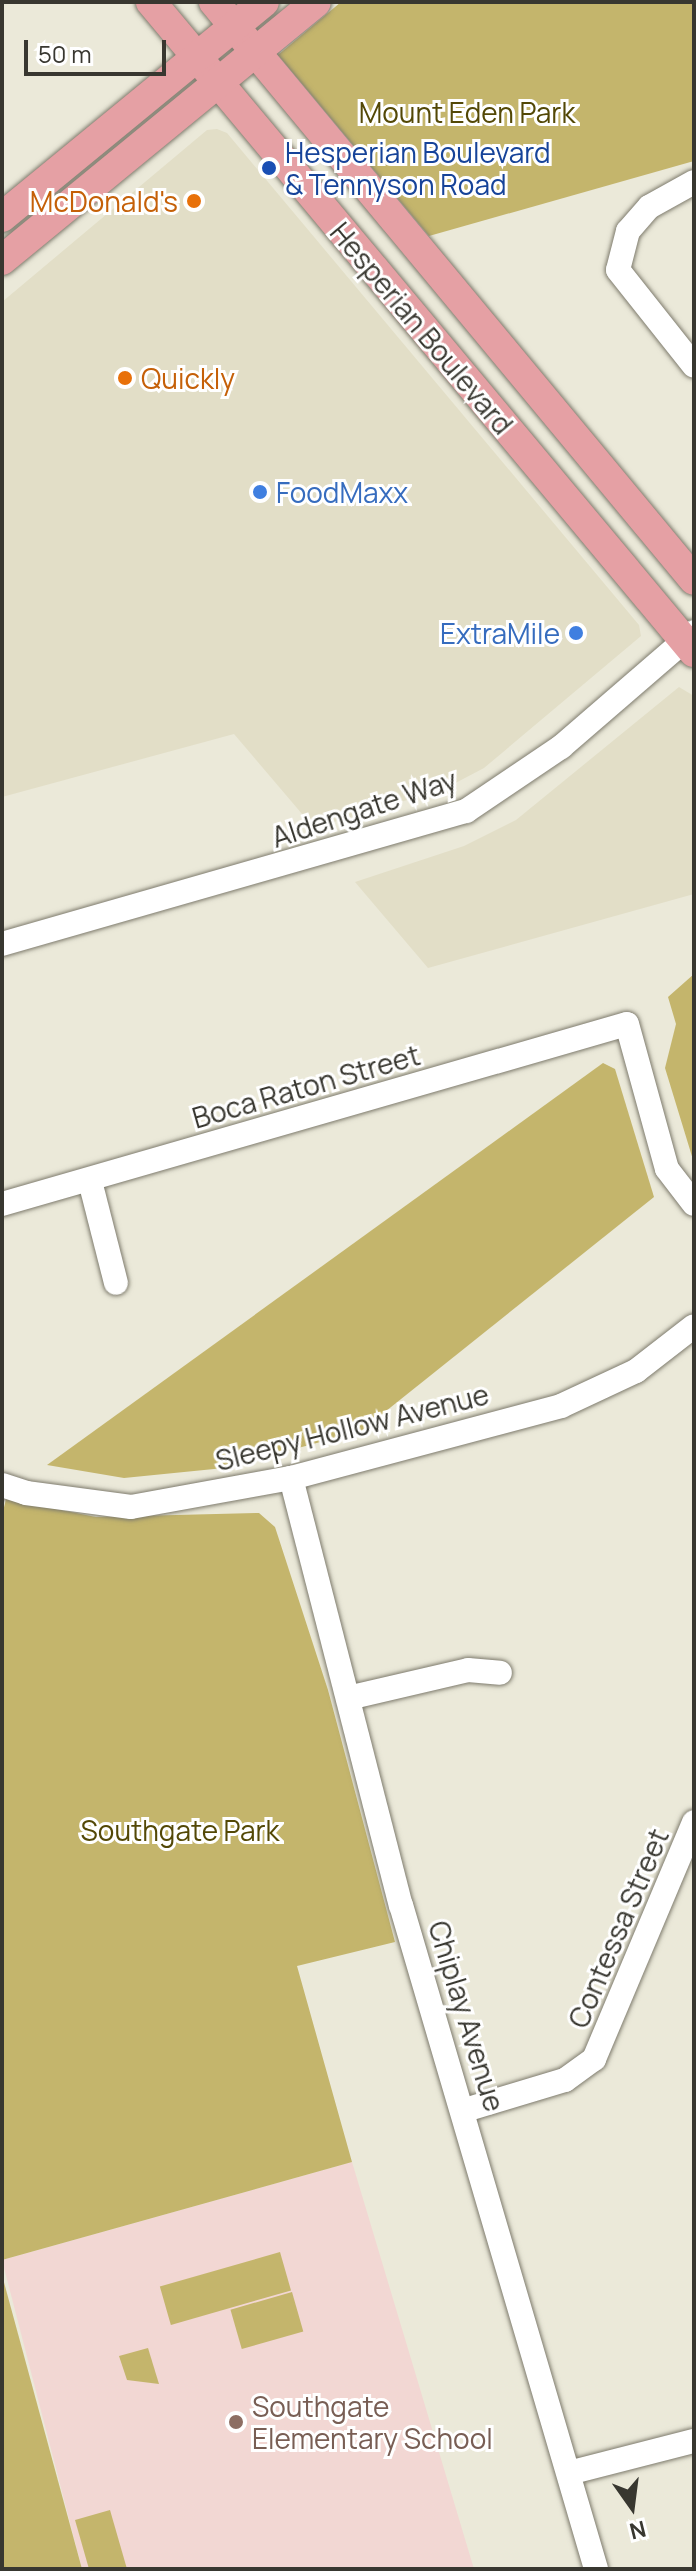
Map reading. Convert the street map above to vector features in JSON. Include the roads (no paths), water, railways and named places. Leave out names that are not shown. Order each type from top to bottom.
[{"type":"main road","name":"Hesperian Boulevard","points":[[151,2],[691,641]]},
{"type":"main road","name":"Hesperian Boulevard","points":[[214,2],[694,580]]},
{"type":"main road","points":[[2,217],[264,2]]},
{"type":"main road","points":[[2,260],[316,2]]},
{"type":"street","points":[[694,182],[649,207],[628,231],[618,258],[622,282],[694,366]]},
{"type":"street","name":"Aldengate Way","points":[[2,944],[466,811],[561,747],[691,641]]},
{"type":"street","name":"Boca Raton Street","points":[[2,1204],[627,1024],[667,1169],[694,1204]]},
{"type":"street","points":[[90,1181],[116,1283]]},
{"type":"street","name":"Sleepy Hollow Avenue","points":[[2,1485],[26,1493],[131,1507],[291,1478],[561,1406],[636,1371],[694,1326]]},
{"type":"street","name":"Chiplay Avenue","points":[[291,1478],[401,1905],[465,2110],[596,2569]]},
{"type":"street","points":[[348,1698],[468,1670],[500,1673]]},
{"type":"street","name":"Contessa Street","points":[[465,2110],[565,2080],[594,2059],[694,1822]]},
{"type":"street","points":[[569,2473],[694,2441]]},
{"type":"place","name":"Hesperian Boulevard & Tennyson Road","points":[[269,168]]},
{"type":"place","name":"McDonald's","points":[[194,201]]},
{"type":"place","name":"Quickly","points":[[125,378]]},
{"type":"place","name":"FoodMaxx","points":[[260,492]]},
{"type":"place","name":"ExtraMile","points":[[576,633]]},
{"type":"place","name":"Southgate Elementary School","points":[[236,2422]]},
{"type":"park label","name":"Mount Eden Park","points":[[467,112]]},
{"type":"park label","name":"Southgate Park","points":[[180,1830]]}]
